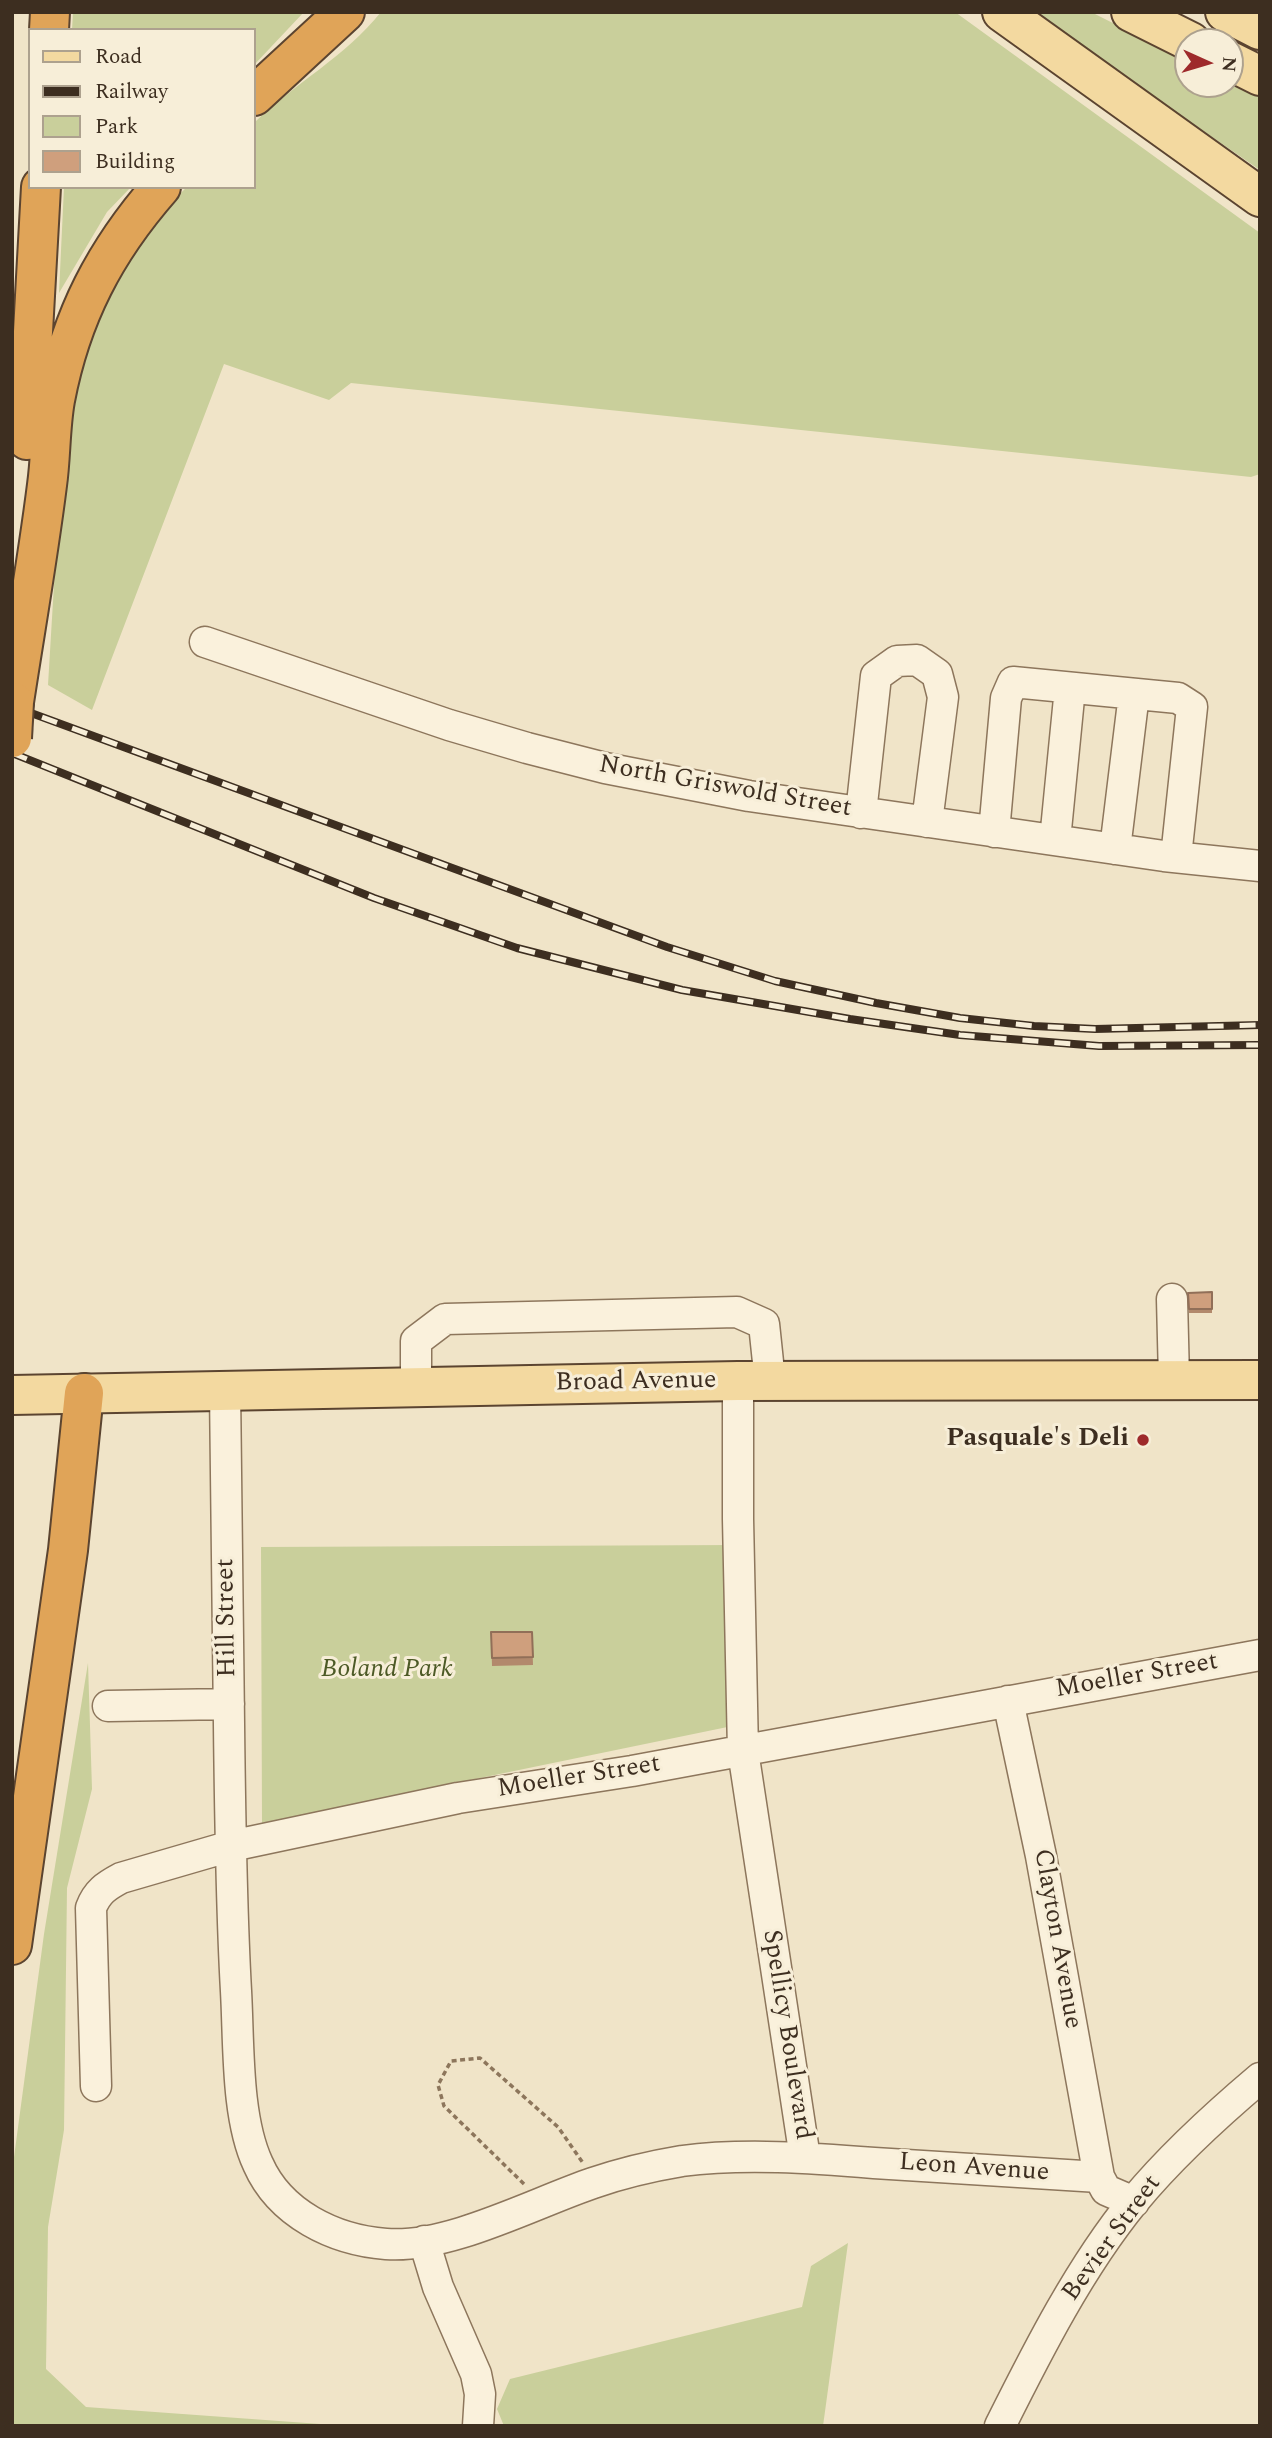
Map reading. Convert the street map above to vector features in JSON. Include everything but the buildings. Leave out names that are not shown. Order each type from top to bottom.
[{"type":"highway","points":[[256,94],[345,12]]},
{"type":"highway","points":[[13,720],[37,472],[41,189]]},
{"type":"highway","points":[[37,472],[68,347],[81,310],[106,258],[159,189]]},
{"type":"highway","points":[[12,1945],[65,1577],[84,1393]]},
{"type":"main road","points":[[1002,12],[1260,197]]},
{"type":"main road","points":[[1131,12],[1174,34]]},
{"type":"main road","points":[[1225,12],[1260,30]]},
{"type":"main road","points":[[1244,68],[1260,76]]},
{"type":"main road","points":[[1222,1379],[1260,1355]]},
{"type":"main road","name":"Broad Avenue","points":[[12,1395],[754,1381],[1260,1380]]},
{"type":"street","name":"North Griswold Street","points":[[205,642],[449,725],[604,768],[749,796],[861,813],[1176,858],[1260,866]]},
{"type":"street","points":[[861,813],[876,676],[897,661],[917,660],[937,674],[943,696],[927,822]]},
{"type":"street","points":[[994,832],[1006,698],[1013,682],[1178,698],[1192,707],[1176,858]]},
{"type":"street","points":[[1055,840],[1070,688]]},
{"type":"street","points":[[1115,849],[1134,694]]},
{"type":"street","points":[[1172,1299],[1174,1379]]},
{"type":"street","name":"Spellicy Boulevard","points":[[231,1846],[231,1915],[244,2115],[257,2162],[270,2186],[288,2205],[308,2220],[364,2241],[390,2244],[424,2241],[478,2227],[595,2182],[643,2169],[686,2161],[805,2158],[743,1751],[738,1532],[754,1381],[764,1324],[737,1312],[446,1319],[416,1341],[416,1386]]},
{"type":"street","name":"Hill Street","points":[[225,1389],[231,1846]]},
{"type":"street","name":"Moeller Street","points":[[96,2086],[91,1908],[96,1895],[105,1886],[121,1878],[231,1846],[458,1798],[632,1771],[1260,1655]]},
{"type":"street","name":"Clayton Avenue","points":[[1008,1700],[1041,1856],[1099,2177]]},
{"type":"street","points":[[108,1706],[229,1704]]},
{"type":"street","name":"Bevier Street","points":[[1000,2426],[1031,2362],[1069,2297],[1134,2202],[1201,2128],[1260,2078]]},
{"type":"street","name":"Leon Avenue","points":[[805,2158],[1099,2177]]},
{"type":"street","points":[[1099,2177],[1106,2190],[1134,2202]]},
{"type":"street","points":[[424,2241],[438,2287],[476,2374],[480,2394],[478,2426]]},
{"type":"path","points":[[543,2202],[444,2106],[438,2085],[451,2061],[480,2057],[558,2127],[595,2182]]},
{"type":"green space","points":[[73,12],[304,12],[256,63],[256,28],[72,28]]},
{"type":"green space","points":[[381,12],[955,12],[1260,233],[1260,474],[1251,477],[351,383],[329,400],[224,364],[92,710],[48,685],[64,417],[126,246],[185,189],[256,189],[256,121],[367,28]]},
{"type":"green space","points":[[1030,12],[1091,12],[1174,54],[1174,98],[1244,98],[1244,89],[1260,97],[1260,170]]},
{"type":"green space","points":[[64,189],[129,189],[107,212],[59,293]]},
{"type":"green space","name":"Boland Park","points":[[738,1545],[742,1724],[262,1823],[261,1547]]},
{"type":"green space","points":[[88,1663],[92,1789],[67,1888],[64,2130],[48,2227],[46,2369],[86,2407],[348,2426],[12,2426],[12,2172],[44,1934]]},
{"type":"green space","points":[[848,2243],[823,2426],[504,2426],[497,2409],[510,2379],[802,2307],[811,2266]]},
{"type":"railway","points":[[12,706],[667,947],[775,981],[960,1018],[1034,1026],[1095,1029],[1260,1025]]},
{"type":"railway","points":[[12,753],[374,898],[517,948],[682,990],[960,1035],[1099,1046],[1260,1045]]},
{"type":"place","name":"Pasquale's Deli","points":[[1143,1440]]}]
